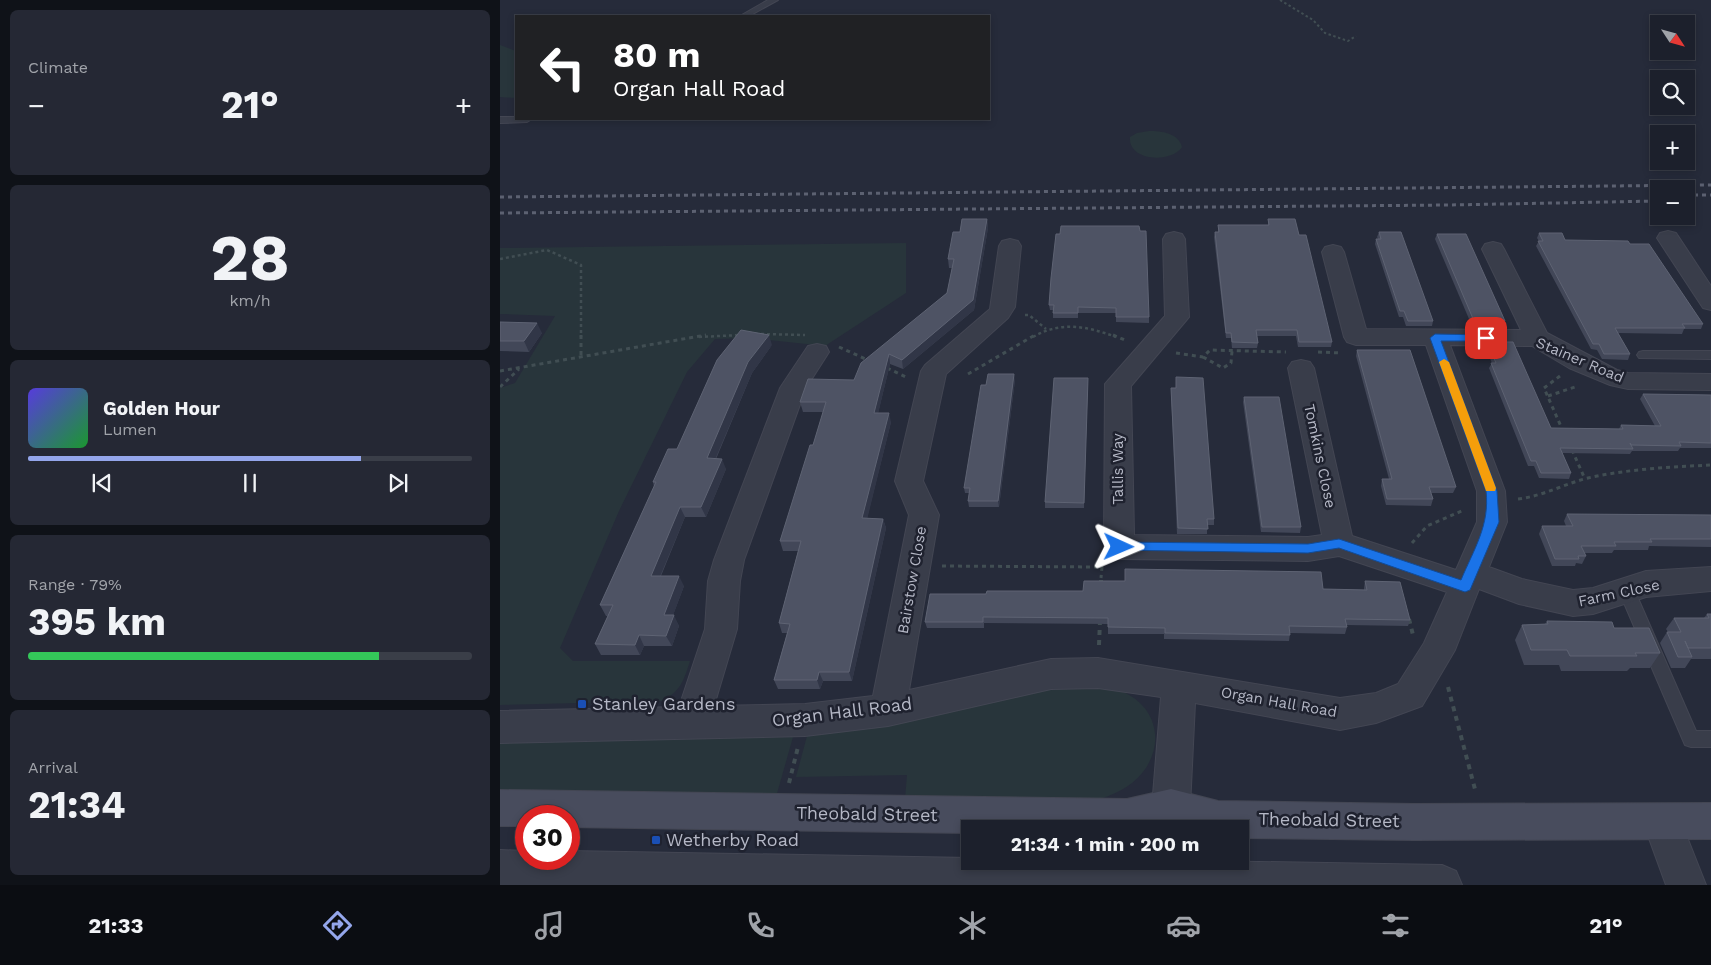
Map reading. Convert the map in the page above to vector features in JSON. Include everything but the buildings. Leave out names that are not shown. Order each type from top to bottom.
[{"type":"street","points":[[1668,238],[1711,303]]},
{"type":"street","name":"Tallis Way","points":[[1174,239],[1177,317],[1118,384],[1119,547],[1308,549],[1339,544],[1404,564],[1468,580]]},
{"type":"street","name":"Bairstow Close","points":[[888,710],[924,515],[909,481],[934,371],[1000,313],[1004,307],[1010,246]]},
{"type":"street","points":[[1493,249],[1537,338]]},
{"type":"street","name":"Stainer Road","points":[[1333,252],[1356,337],[1537,338],[1578,362],[1610,376],[1628,381],[1711,382]]},
{"type":"street","name":"Organ Hall Road","points":[[500,727],[805,720],[888,710],[1051,674],[1098,673],[1179,685],[1340,714],[1376,708],[1410,695],[1438,650],[1492,522],[1492,491],[1435,338]]},
{"type":"street","points":[[691,724],[721,629],[724,581],[729,560],[793,388],[817,352]]},
{"type":"street","name":"Tomkins Close","points":[[1301,368],[1339,544]]},
{"type":"street","name":"Farm Close","points":[[1468,580],[1573,603],[1593,601],[1646,584],[1711,579]]},
{"type":"street","points":[[1171,807],[1179,685]]},
{"type":"street","name":"Theobald Street","points":[[500,808],[1127,817],[1171,807],[1218,819],[1484,822],[1711,821]]},
{"type":"street","points":[[1662,822],[1686,885]]},
{"type":"street","points":[[500,870],[751,880],[1442,885]]},
{"type":"lane","points":[[746,15],[774,0]]},
{"type":"lane","points":[[500,120],[515,119]]},
{"type":"lane","points":[[1643,355],[1711,355]]},
{"type":"lane","points":[[1626,589],[1691,739],[1711,739]]},
{"type":"path","points":[[1280,0],[1313,20],[1332,36],[1348,41],[1356,36]]},
{"type":"path","points":[[500,258],[547,250],[582,265],[581,357]]},
{"type":"path","points":[[1203,357],[1223,368],[1231,363],[1232,350]]},
{"type":"path","points":[[1566,438],[1544,388],[1578,362]]},
{"type":"path","points":[[500,387],[520,368]]},
{"type":"path","points":[[1570,446],[1585,479]]},
{"type":"path","points":[[915,566],[1102,567],[1101,586]]},
{"type":"path","points":[[1098,673],[1100,615]]},
{"type":"path","points":[[1438,650],[1484,822]]},
{"type":"shaded area","points":[[500,45],[515,51],[515,98],[500,97]]},
{"type":"shaded area","points":[[1149,131],[1169,134],[1180,142],[1182,147],[1169,156],[1152,157],[1143,155],[1131,145],[1130,137],[1137,133]]},
{"type":"shaded area","points":[[906,243],[906,293],[825,346],[749,338],[715,339],[687,372],[619,511],[560,648],[573,661],[690,661],[677,690],[661,701],[500,705],[500,388],[515,383],[555,316],[500,314],[500,248]]},
{"type":"shaded area","points":[[1085,685],[1114,688],[1135,699],[1152,720],[1155,733],[1155,747],[1151,760],[1132,783],[1121,790],[1087,803],[905,799],[907,775],[796,777],[807,736],[911,720],[1030,692],[1064,686]]},
{"type":"shaded area","points":[[793,737],[776,797],[500,793],[500,741]]},
{"type":"railway","points":[[500,197],[1711,185]]},
{"type":"railway","points":[[1695,195],[1711,195]]},
{"type":"railway","points":[[500,213],[1449,205],[1650,201]]},
{"type":"slow traffic","points":[[1444,362],[1491,488]]},
{"type":"place","name":"Stanley Gardens","points":[[582,704]]},
{"type":"place","name":"Wetherby Road","points":[[656,840]]},
{"type":"route","points":[[1119,547],[1308,549],[1339,544],[1404,564],[1465,586],[1492,522],[1492,491],[1435,338],[1486,338]]}]
